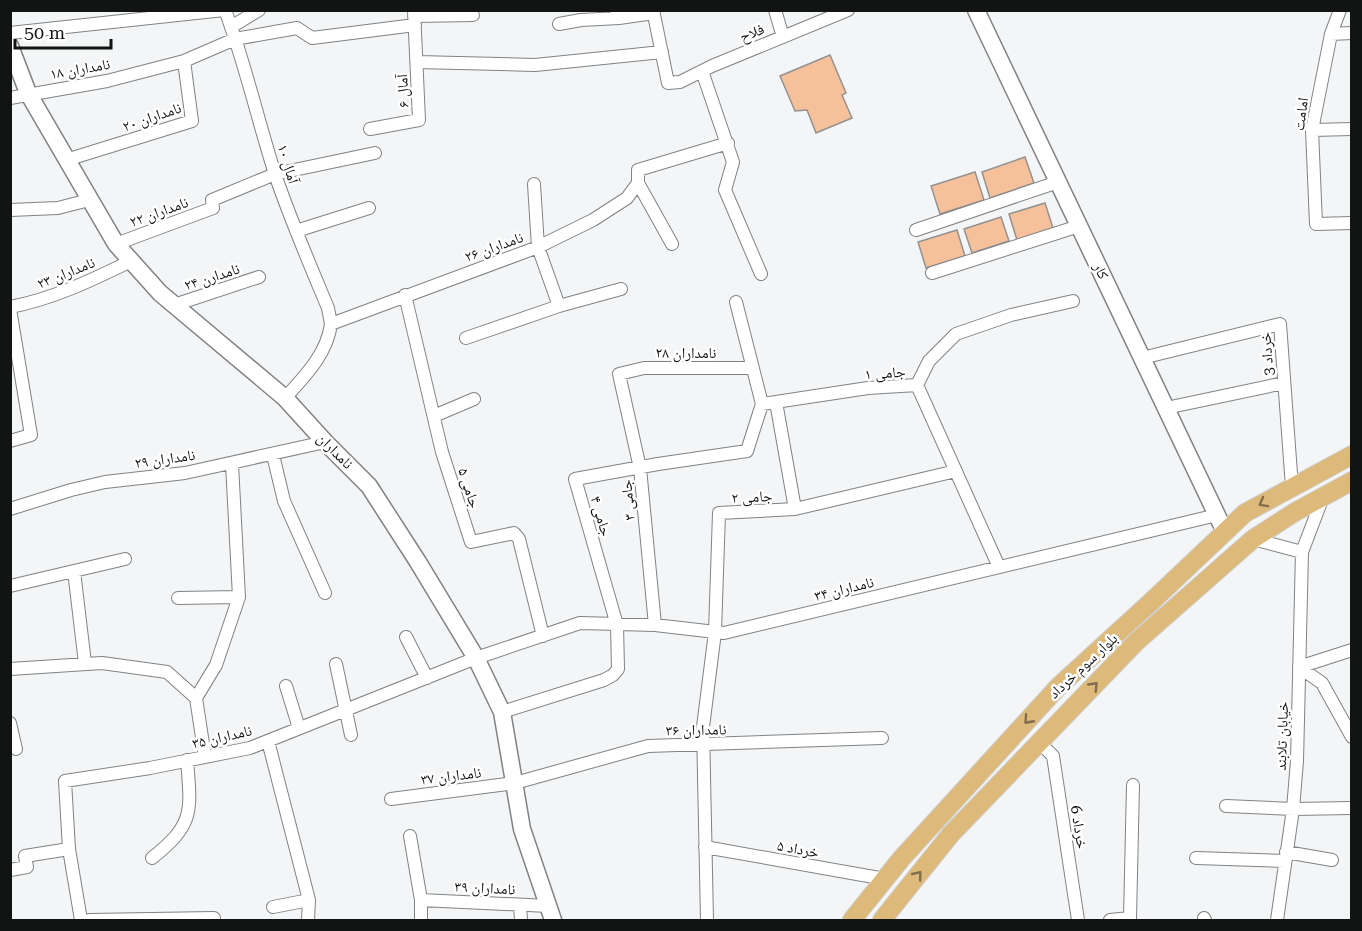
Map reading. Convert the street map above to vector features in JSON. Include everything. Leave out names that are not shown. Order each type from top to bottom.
[{"type":"main road","name":"بلوار سوم خرداد","points":[[852,921],[901,859],[1058,687],[1245,513],[1352,455]]},
{"type":"main road","name":"بلوار سوم خرداد","points":[[882,921],[951,834],[1136,642],[1253,539],[1295,512],[1352,481]]},
{"type":"street","name":"آمال ۱۰","points":[[225,10],[275,174],[328,309],[331,324]]},
{"type":"street","points":[[10,33],[225,10]]},
{"type":"street","points":[[233,33],[258,10]]},
{"type":"street","points":[[775,10],[783,37]]},
{"type":"street","name":"فلاح","points":[[662,52],[668,83],[680,82],[848,10]]},
{"type":"street","name":"کار","points":[[976,10],[1225,532]]},
{"type":"street","name":"امامت","points":[[1340,10],[1331,34],[1312,130],[1316,224],[1352,223]]},
{"type":"street","points":[[417,62],[535,65],[662,52],[654,12],[617,14],[559,24]]},
{"type":"street","name":"نامداران ۱۸","points":[[10,98],[106,81],[184,61],[233,33],[297,28],[312,38],[414,17],[473,15]]},
{"type":"street","name":"آمال ۶","points":[[370,129],[419,120],[414,17]]},
{"type":"street","points":[[1331,34],[1352,33]]},
{"type":"street","name":"نامداران","points":[[10,46],[28,93],[116,244],[160,293],[285,398],[369,486],[476,658],[502,712],[522,829],[551,914]]},
{"type":"street","name":"نامداران ۲۰","points":[[66,160],[192,121],[184,61]]},
{"type":"street","points":[[702,71],[734,162],[725,190],[761,274]]},
{"type":"street","points":[[1312,130],[1352,129]]},
{"type":"street","name":"نامداران ۲۶","points":[[331,324],[538,247],[593,220],[627,198],[638,183],[638,170],[728,143]]},
{"type":"street","name":"نامداران ۲۲","points":[[116,244],[213,208],[212,200],[275,174],[375,153]]},
{"type":"street","points":[[916,230],[1058,182]]},
{"type":"street","points":[[638,183],[672,244]]},
{"type":"street","points":[[534,184],[538,247],[559,306]]},
{"type":"street","points":[[10,210],[58,208],[89,200]]},
{"type":"street","points":[[296,231],[369,208]]},
{"type":"street","points":[[932,273],[1079,226]]},
{"type":"street","name":"نامداران ۲۳","points":[[10,308],[31,304],[80,286],[131,261]]},
{"type":"street","name":"نامدارن ۲۴","points":[[174,305],[260,277]]},
{"type":"street","points":[[466,338],[559,306],[621,289]]},
{"type":"street","name":"جامی ۵","points":[[405,295],[442,452],[471,542],[514,533],[519,539],[543,636]]},
{"type":"street","points":[[917,385],[929,361],[956,334],[1011,315],[1073,301]]},
{"type":"street","points":[[640,468],[747,451],[762,404],[736,302]]},
{"type":"street","points":[[10,308],[31,435],[10,441]]},
{"type":"street","points":[[285,398],[308,372],[329,339],[331,324]]},
{"type":"street","name":"خرداد 3","points":[[1142,358],[1280,324],[1292,487]]},
{"type":"street","name":"نامداران ۲۸","points":[[619,374],[644,368],[753,368]]},
{"type":"street","name":"جامی ۳","points":[[619,374],[640,468],[654,625]]},
{"type":"street","points":[[1166,408],[1284,383]]},
{"type":"street","name":"جامی ۱","points":[[762,404],[868,388],[917,385],[999,567]]},
{"type":"street","points":[[434,416],[474,399]]},
{"type":"street","name":"جامی ۲","points":[[715,632],[719,513],[795,509],[776,402]]},
{"type":"street","name":"نامداران ۲۹","points":[[10,509],[105,482],[184,473],[325,442]]},
{"type":"street","points":[[273,455],[284,501],[325,593]]},
{"type":"street","points":[[205,757],[196,698],[216,665],[239,597],[232,464]]},
{"type":"street","name":"جامی ۴","points":[[617,625],[575,479],[640,468]]},
{"type":"street","points":[[795,509],[956,471]]},
{"type":"street","name":"خیابان تلابند","points":[[1277,921],[1293,809],[1297,760],[1302,552],[1323,496]]},
{"type":"street","name":"نامداران ۳۴","points":[[476,658],[580,623],[654,625],[724,633],[1217,515]]},
{"type":"street","points":[[1253,539],[1302,552]]},
{"type":"street","points":[[10,586],[125,560]]},
{"type":"street","points":[[74,571],[85,663]]},
{"type":"street","points":[[178,598],[239,597]]},
{"type":"street","points":[[502,712],[612,675],[618,669],[617,625]]},
{"type":"street","points":[[707,921],[703,727],[715,632]]},
{"type":"street","points":[[406,637],[427,678]]},
{"type":"street","points":[[1299,667],[1352,650]]},
{"type":"street","name":"نامداران ۳۵","points":[[81,921],[69,849],[65,781],[250,748],[476,658]]},
{"type":"street","points":[[10,669],[102,663],[166,672],[196,698]]},
{"type":"street","points":[[336,664],[351,735]]},
{"type":"street","points":[[1299,667],[1322,683],[1352,737]]},
{"type":"street","points":[[286,686],[299,728]]},
{"type":"street","points":[[10,723],[16,749]]},
{"type":"street","name":"نامداران ۳۶","points":[[515,783],[648,746],[882,738]]},
{"type":"street","points":[[268,741],[309,900],[308,921]]},
{"type":"street","name":"خرداد 6","points":[[1040,742],[1053,756],[1078,921]]},
{"type":"street","points":[[152,858],[168,846],[184,826],[191,807],[187,760]]},
{"type":"street","name":"نامداران ۳۷","points":[[391,799],[515,783]]},
{"type":"street","points":[[1110,921],[1130,919],[1133,785]]},
{"type":"street","points":[[1226,806],[1293,809],[1352,808]]},
{"type":"street","points":[[410,836],[421,900],[421,921]]},
{"type":"street","name":"خرداد ۵","points":[[705,847],[885,879]]},
{"type":"street","points":[[10,870],[27,867],[25,856],[69,849]]},
{"type":"street","points":[[1196,858],[1285,856],[1332,860]]},
{"type":"street","points":[[273,907],[309,900]]},
{"type":"street","name":"نامداران ۳۹","points":[[421,900],[520,905],[551,914]]},
{"type":"street","points":[[520,905],[521,921]]},
{"type":"street","points":[[89,921],[214,918]]},
{"type":"building","points":[[830,55],[846,93],[842,95],[852,118],[816,133],[807,110],[795,111],[780,76]]},
{"type":"building","points":[[1025,157],[1034,183],[990,198],[982,172]]},
{"type":"building","points":[[975,172],[984,200],[940,214],[931,186]]},
{"type":"building","points":[[1045,203],[1053,228],[1017,240],[1009,214]]},
{"type":"building","points":[[1001,217],[1009,241],[972,253],[964,229]]},
{"type":"building","points":[[957,230],[965,256],[926,268],[918,242]]}]
